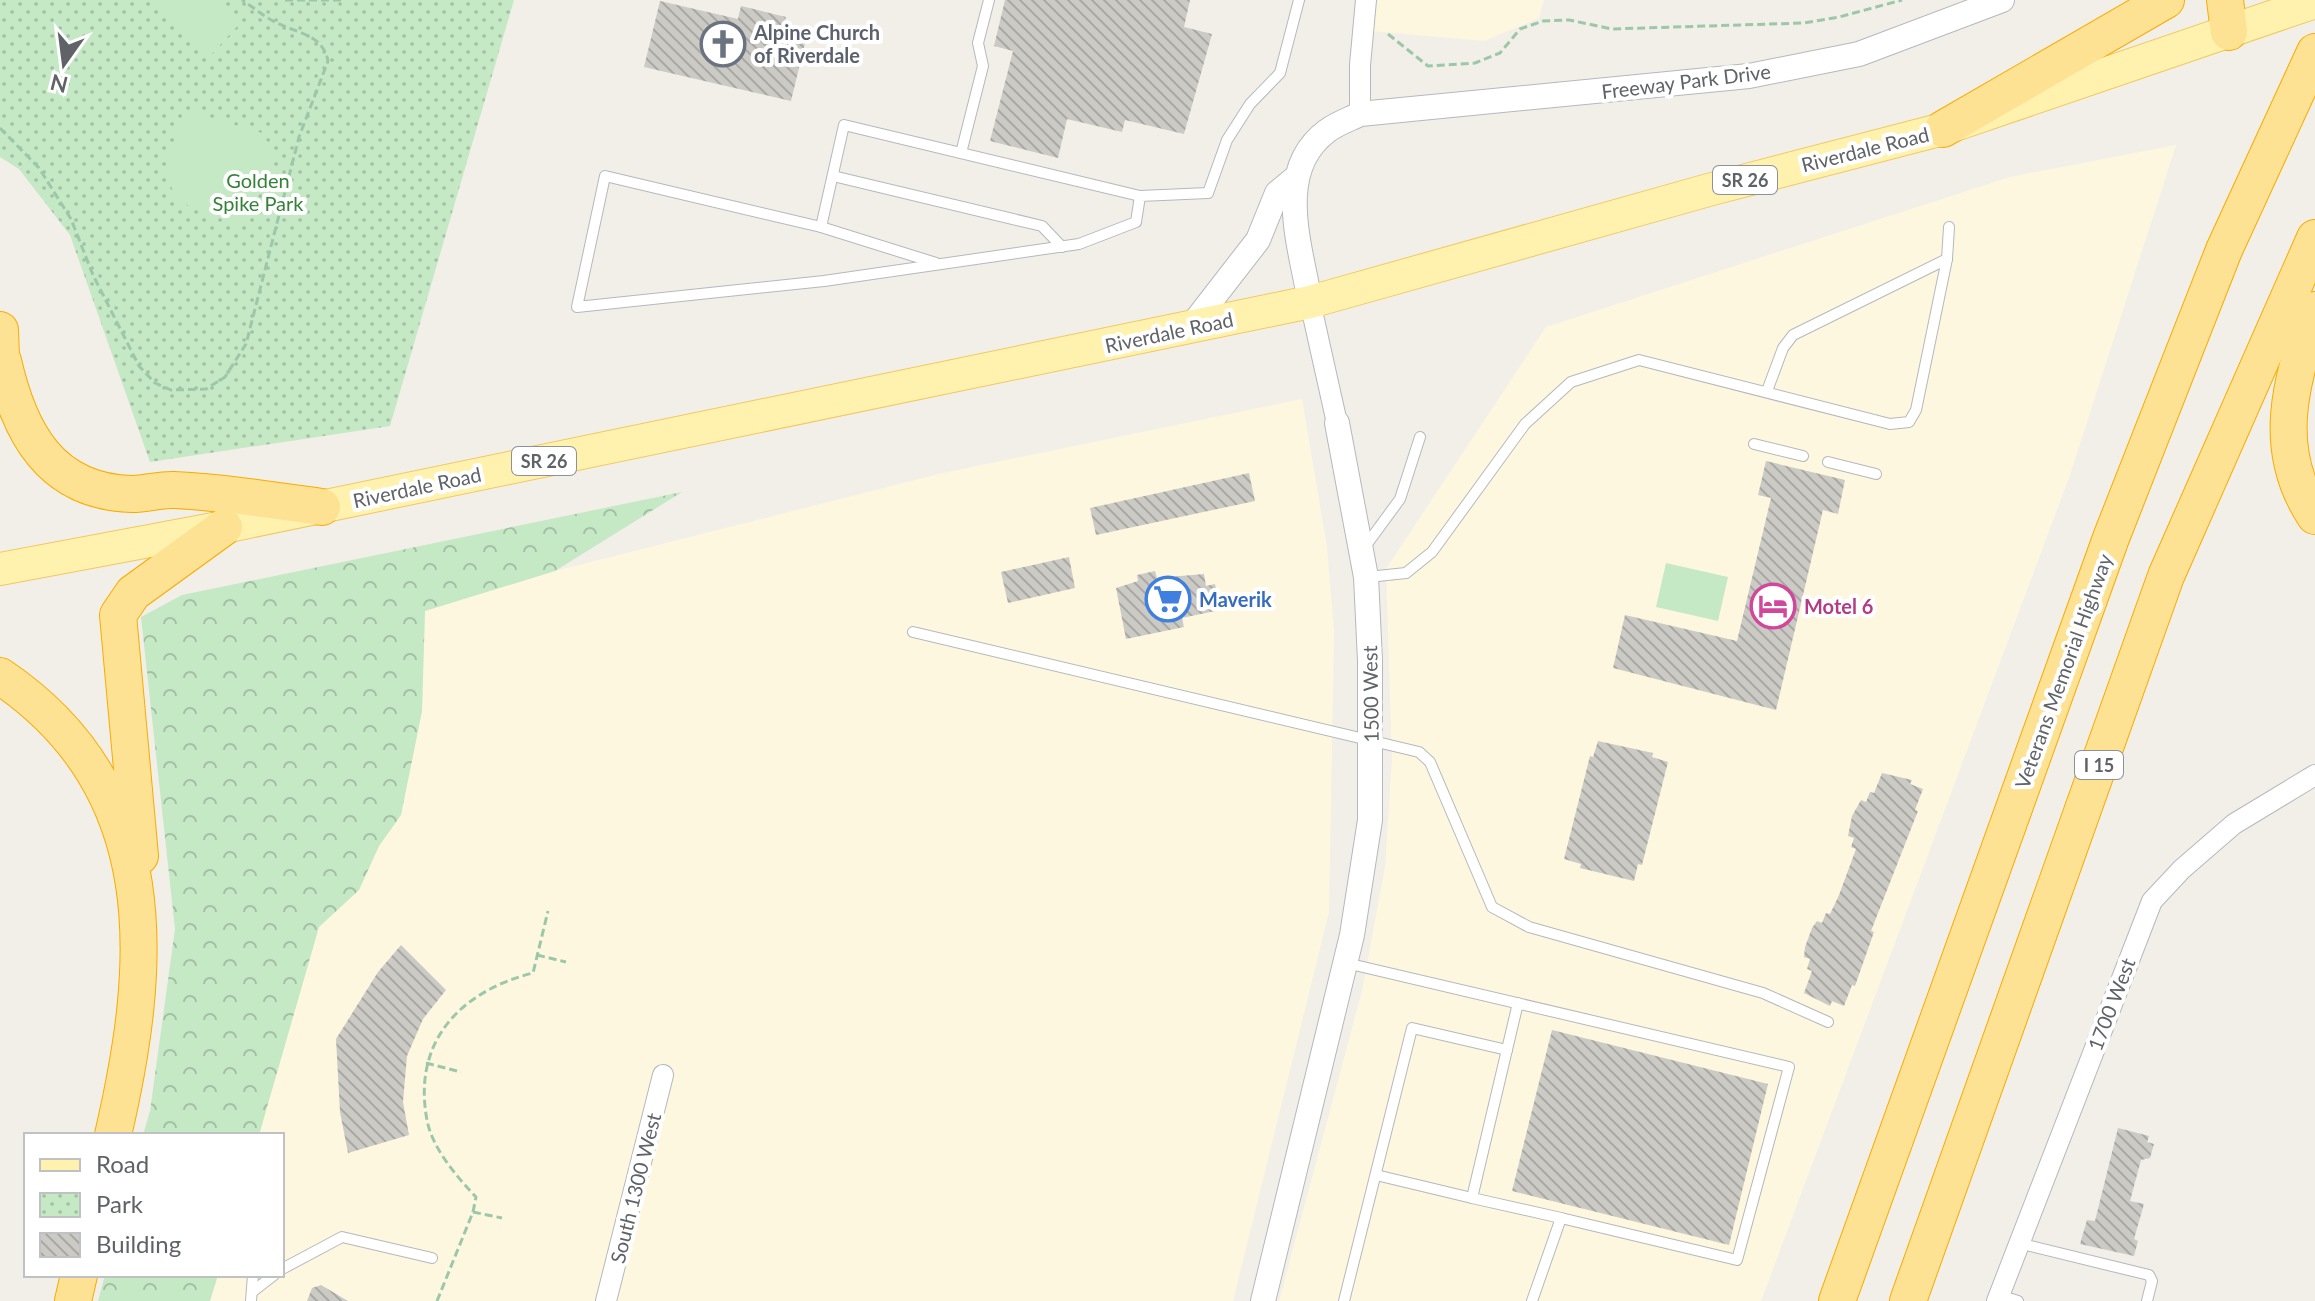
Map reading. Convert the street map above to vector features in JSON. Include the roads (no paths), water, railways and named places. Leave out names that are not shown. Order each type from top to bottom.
[{"type":"highway","points":[[1943,129],[2166,0]]},
{"type":"highway","name":"Veterans Memorial Highway","points":[[1837,1301],[2111,538],[2224,250],[2315,52]]},
{"type":"highway","name":"I 15","points":[[1908,1301],[2166,576],[2315,238]]},
{"type":"highway","points":[[2315,310],[2296,366],[2286,432],[2304,499],[2315,516]]},
{"type":"highway","points":[[2,346],[18,418],[32,442],[58,469],[78,481],[120,493],[172,489],[322,507]]},
{"type":"highway","points":[[0,399],[2,346]]},
{"type":"highway","points":[[113,1133],[137,1015],[141,965],[138,902],[140,830],[118,615],[133,593],[224,527]]},
{"type":"highway","points":[[0,676],[53,720],[90,767],[123,835],[138,902]]},
{"type":"highway","points":[[73,1301],[79,1277]]},
{"type":"main road","name":"Riverdale Road","points":[[0,569],[224,527],[1310,302],[1712,189],[1943,129],[2227,16],[2315,2]]},
{"type":"street","points":[[1189,329],[1258,240],[1277,193],[1294,179],[1302,160],[1326,131],[1360,114],[1359,74],[1366,0]]},
{"type":"street","name":"Freeway Park Drive","points":[[1360,114],[1749,76],[1859,54],[2002,0]]},
{"type":"street","name":"1500 West","points":[[1263,1301],[1346,963],[1370,820],[1366,577],[1310,302],[1296,214],[1294,179]]},
{"type":"street","name":"1700 West","points":[[2005,1299],[2018,1243],[2152,901],[2182,869],[2234,824],[2315,775]]},
{"type":"street","name":"South 1300 West","points":[[606,1301],[663,1075]]},
{"type":"lane","points":[[961,153],[983,66],[978,43],[989,0]]},
{"type":"lane","points":[[821,227],[844,125],[1140,196],[1208,193],[1227,140],[1250,104],[1280,73],[1299,0]]},
{"type":"lane","points":[[941,264],[821,227],[605,176],[577,307],[824,281],[1079,244],[1136,222],[1140,196]]},
{"type":"lane","points":[[833,176],[1042,226],[1062,247]]},
{"type":"lane","points":[[1366,577],[1406,573],[1432,552],[1525,424],[1571,382],[1639,360],[1890,424],[1909,422],[1916,410],[1947,259],[1949,227]]},
{"type":"lane","points":[[1767,391],[1783,348],[1793,335],[1947,259]]},
{"type":"lane","points":[[1362,550],[1400,499],[1420,437]]},
{"type":"lane","points":[[1754,444],[1803,456]]},
{"type":"lane","points":[[1828,462],[1876,474]]},
{"type":"lane","points":[[913,632],[1371,742],[1406,747],[1430,762],[1492,907],[1529,927],[1763,993],[1828,1022]]},
{"type":"lane","points":[[1346,963],[1789,1067],[1737,1260],[1376,1175]]},
{"type":"lane","points":[[1472,1198],[1518,1003]]},
{"type":"lane","points":[[1344,1301],[1412,1028],[1507,1050]]},
{"type":"lane","points":[[1532,1301],[1561,1218]]},
{"type":"lane","points":[[284,1268],[342,1237],[432,1258]]},
{"type":"lane","points":[[2018,1243],[2149,1275],[2152,1281],[2147,1301]]},
{"type":"lane","points":[[252,1297],[253,1277]]},
{"type":"lane","points":[[252,1297],[272,1277]]},
{"type":"place","name":"Alpine Church of Riverdale","points":[[723,44]]},
{"type":"place","name":"Maverik","points":[[1168,599]]},
{"type":"place","name":"Motel 6","points":[[1773,606]]},
{"type":"park label","name":"Golden Spike Park","points":[[258,192]]}]
